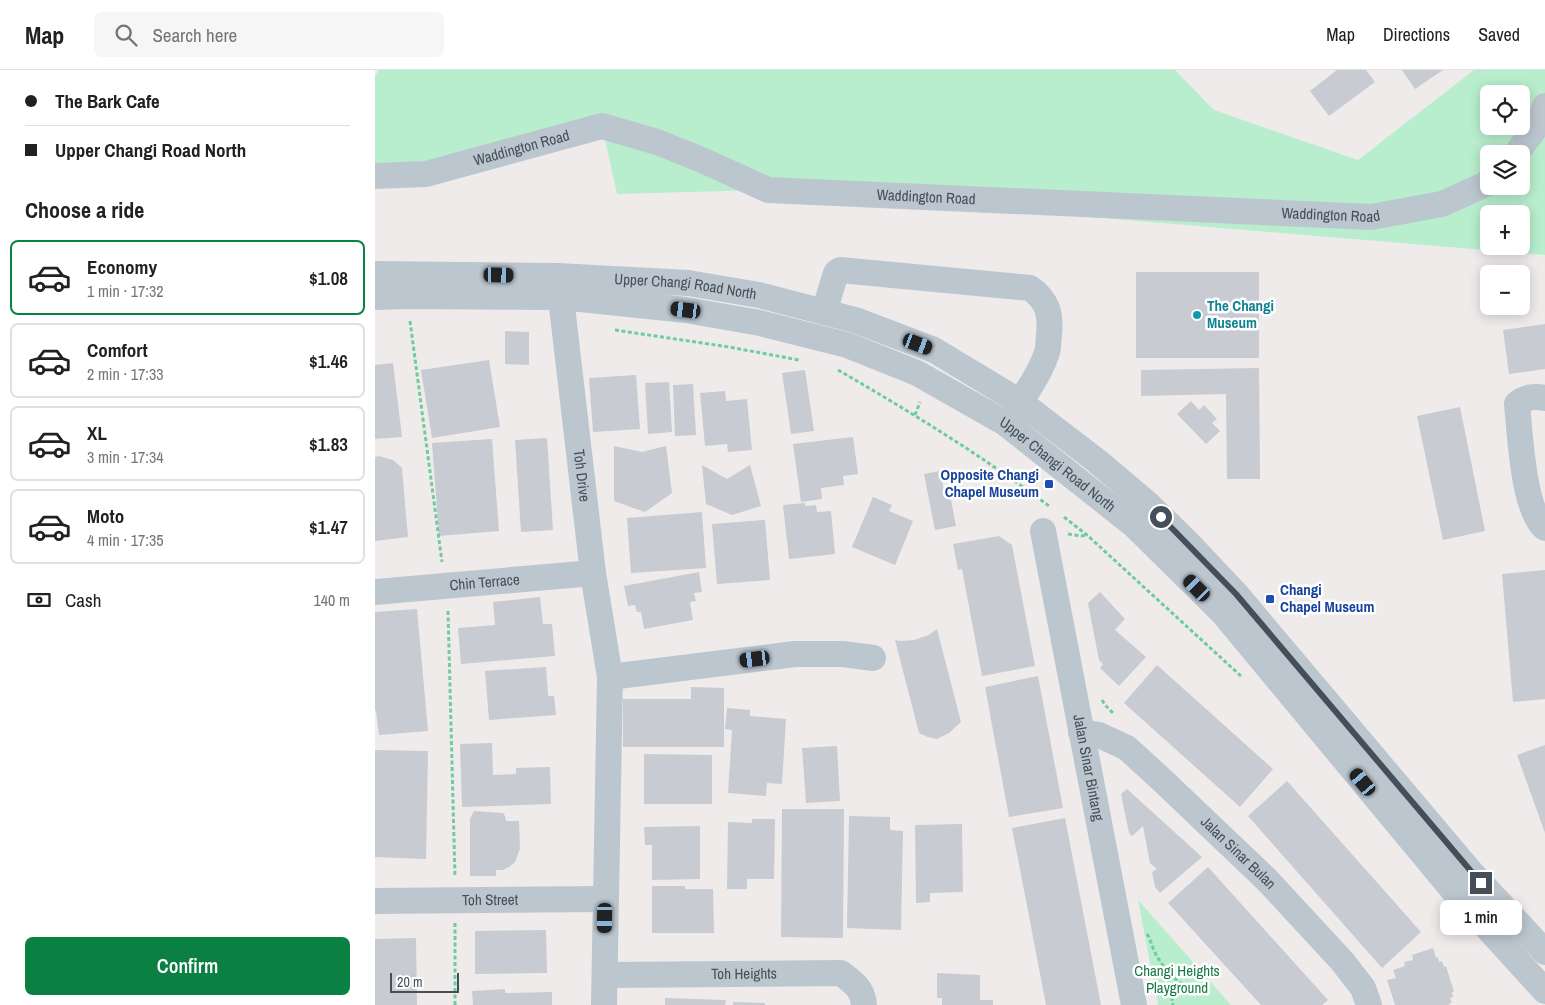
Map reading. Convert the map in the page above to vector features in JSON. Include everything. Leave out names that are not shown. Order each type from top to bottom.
[{"type":"street","points":[[1522,145],[1539,123],[1545,106]]},
{"type":"street","name":"Waddington Road","points":[[375,176],[426,174],[602,126],[657,142],[768,190],[1371,217],[1442,204],[1480,186]]},
{"type":"street","points":[[824,312],[836,273],[840,270],[1030,288],[1039,294],[1047,308],[1050,321],[1047,353],[1038,374],[1020,402]]},
{"type":"street","name":"Upper Changi Road North","points":[[375,274],[560,286],[759,323],[847,345],[917,373],[1005,423],[1134,526],[1223,613],[1452,889],[1545,991]]},
{"type":"street","name":"Upper Changi Road North","points":[[375,297],[560,286],[688,283],[759,295],[855,320],[934,350],[1020,402],[1105,467],[1149,505],[1236,594],[1468,869],[1545,952]]},
{"type":"street","name":"Toh Drive","points":[[560,286],[593,573],[610,677],[604,1005]]},
{"type":"street","points":[[1545,398],[1525,398],[1517,404],[1526,483],[1531,507],[1539,524],[1545,528]]},
{"type":"street","name":"Jalan Sinar Bintang","points":[[1050,517],[1081,732],[1134,1005]]},
{"type":"street","name":"Chin Terrace","points":[[375,592],[593,573]]},
{"type":"street","points":[[610,677],[795,654],[843,654],[873,658]]},
{"type":"street","name":"Jalan Sinar Bulan","points":[[1081,732],[1099,736],[1127,748],[1170,788],[1267,880],[1342,961],[1363,988],[1369,1005]]},
{"type":"street","name":"Toh Street","points":[[375,901],[606,899]]},
{"type":"street","name":"Toh Heights","points":[[605,975],[841,973],[855,983],[864,1000],[864,1005]]},
{"type":"path","points":[[611,329],[729,347],[805,362]]},
{"type":"path","points":[[833,367],[915,415],[1013,479],[1050,517],[1087,535],[1243,678]]},
{"type":"path","points":[[1066,542],[1065,533],[1081,536],[1087,535]]},
{"type":"path","points":[[1100,697],[1105,705],[1119,718]]},
{"type":"path","points":[[455,914],[455,1005]]},
{"type":"path","points":[[1118,922],[1145,931],[1150,938],[1153,949],[1167,970],[1172,977],[1183,985]]},
{"type":"path","points":[[1167,970],[1173,1005]]},
{"type":"green space","points":[[379,70],[1175,70],[1214,110],[1358,160],[1474,70],[1545,70],[1545,255],[1530,254],[1530,205],[1480,205],[1480,250],[768,190],[617,194],[602,126],[375,176],[375,76]]},
{"type":"green space","name":"Changi Heights Playground","points":[[1138,900],[1231,1005],[1158,1005]]},
{"type":"building","points":[[1337,70],[1366,70],[1375,82],[1329,116],[1310,91]]},
{"type":"building","points":[[1402,70],[1443,70],[1415,89]]},
{"type":"building","name":"The Changi Museum","points":[[1136,272],[1259,272],[1259,358],[1136,358]]},
{"type":"building","points":[[1545,324],[1545,369],[1509,374],[1503,330]]},
{"type":"building","points":[[505,331],[529,332],[529,365],[505,364]]},
{"type":"building","points":[[489,360],[500,427],[432,438],[421,370]]},
{"type":"building","points":[[393,363],[402,437],[375,439],[375,365]]},
{"type":"building","points":[[1259,368],[1260,479],[1227,479],[1226,394],[1141,396],[1141,370]]},
{"type":"building","points":[[805,370],[814,431],[791,434],[782,373]]},
{"type":"building","points":[[636,375],[640,429],[593,432],[589,378]]},
{"type":"building","points":[[669,382],[672,432],[648,434],[645,383]]},
{"type":"building","points":[[693,384],[696,435],[675,436],[673,385]]},
{"type":"building","points":[[725,391],[726,401],[747,399],[752,450],[728,452],[727,444],[705,446],[700,393]]},
{"type":"building","points":[[1191,401],[1199,410],[1204,405],[1217,419],[1212,423],[1220,431],[1206,444],[1177,414]]},
{"type":"building","points":[[1460,407],[1485,531],[1443,540],[1417,416]]},
{"type":"building","points":[[853,437],[858,474],[843,476],[844,485],[821,488],[822,499],[801,502],[793,444]]},
{"type":"building","points":[[547,438],[553,530],[521,532],[515,440]]},
{"type":"building","points":[[492,439],[499,531],[439,536],[432,443]]},
{"type":"building","points":[[614,446],[642,452],[666,446],[672,493],[645,512],[614,501]]},
{"type":"building","points":[[379,456],[393,460],[402,468],[408,537],[375,541],[375,457]]},
{"type":"building","points":[[702,465],[727,479],[750,465],[761,506],[732,515],[706,504]]},
{"type":"building","points":[[940,471],[945,496],[950,495],[956,526],[935,530],[924,474]]},
{"type":"building","points":[[873,497],[892,505],[889,511],[913,521],[895,565],[852,547]]},
{"type":"building","points":[[805,503],[805,506],[816,505],[817,512],[831,511],[835,554],[789,559],[783,505]]},
{"type":"building","points":[[702,512],[706,568],[631,573],[627,518]]},
{"type":"building","points":[[765,520],[770,580],[717,584],[712,524]]},
{"type":"building","points":[[999,536],[1012,545],[1035,666],[982,676],[962,569],[958,570],[953,544]]},
{"type":"building","points":[[1545,570],[1545,699],[1513,702],[1502,574]]},
{"type":"building","points":[[699,572],[702,592],[694,593],[696,601],[690,602],[693,620],[644,629],[641,612],[637,612],[635,605],[628,606],[624,586]]},
{"type":"building","points":[[1100,592],[1125,619],[1115,630],[1146,657],[1119,686],[1100,668],[1103,664],[1099,660],[1088,603]]},
{"type":"building","points":[[540,597],[543,624],[552,624],[555,656],[461,664],[458,628],[495,625],[493,602]]},
{"type":"building","points":[[417,609],[428,731],[379,735],[375,711],[375,612]]},
{"type":"building","points":[[937,629],[961,722],[949,733],[937,739],[919,733],[895,640],[914,640],[929,635]]},
{"type":"building","points":[[1157,665],[1273,769],[1240,807],[1124,703]]},
{"type":"building","points":[[546,667],[548,696],[554,696],[556,715],[489,720],[485,671]]},
{"type":"building","points":[[1038,676],[1063,808],[1009,817],[985,687]]},
{"type":"building","points":[[691,687],[724,688],[724,747],[623,747],[623,699],[691,699]]},
{"type":"building","points":[[727,708],[750,710],[750,716],[786,719],[782,784],[767,783],[766,796],[728,793],[732,730],[725,729]]},
{"type":"building","points":[[492,743],[493,775],[516,774],[516,768],[550,767],[551,804],[462,807],[460,744]]},
{"type":"building","points":[[1545,745],[1545,833],[1517,755]]},
{"type":"building","points":[[837,746],[840,801],[806,803],[802,748]]},
{"type":"building","points":[[375,750],[428,751],[426,859],[375,857]]},
{"type":"building","points":[[644,754],[712,755],[712,804],[644,804]]},
{"type":"building","points":[[1287,781],[1421,932],[1382,968],[1248,816]]},
{"type":"building","points":[[1127,789],[1202,857],[1160,893],[1155,887],[1152,872],[1157,869],[1150,863],[1143,826],[1132,836],[1129,833],[1121,794]]},
{"type":"building","points":[[782,809],[844,809],[843,938],[781,937]]},
{"type":"building","points":[[474,811],[503,813],[506,821],[519,821],[520,849],[515,862],[503,870],[496,870],[496,876],[470,876],[470,819]]},
{"type":"building","points":[[849,816],[890,817],[890,830],[903,831],[901,930],[847,928]]},
{"type":"building","points":[[1065,818],[1101,1005],[1046,1005],[1012,828]]},
{"type":"building","points":[[752,819],[775,819],[774,879],[747,879],[747,889],[727,889],[728,822],[752,823]]},
{"type":"building","points":[[962,824],[963,892],[930,893],[930,902],[916,903],[915,825]]},
{"type":"building","points":[[700,826],[700,879],[652,880],[652,845],[645,845],[644,827]]},
{"type":"building","points":[[1208,867],[1328,1000],[1322,1005],[1261,1005],[1168,903]]},
{"type":"building","points":[[652,886],[685,886],[685,889],[713,889],[714,933],[652,933]]},
{"type":"building","points":[[546,930],[547,973],[475,974],[475,931]]},
{"type":"building","points":[[416,938],[417,1005],[375,1005],[375,939]]},
{"type":"building","points":[[1433,948],[1436,958],[1438,957],[1439,962],[1442,961],[1444,967],[1446,966],[1454,992],[1452,992],[1453,997],[1450,998],[1452,1003],[1449,1003],[1450,1005],[1395,1005],[1387,980],[1396,978],[1393,970],[1405,966],[1404,962],[1413,960],[1412,955]]},
{"type":"building","points":[[937,973],[980,975],[980,1000],[993,1000],[993,1005],[942,1005],[942,998],[937,998]]},
{"type":"building","points":[[505,989],[505,993],[552,992],[552,1005],[473,1005],[472,991]]},
{"type":"building","points":[[665,998],[726,1000],[725,1005],[665,1005]]},
{"type":"building","points":[[733,1002],[765,1003],[765,1005],[733,1005]]},
{"type":"place","name":"The Changi Museum","points":[[1197,315]]},
{"type":"place","name":"Opposite Changi Chapel Museum","points":[[1049,484]]},
{"type":"place","name":"Changi Chapel Museum","points":[[1270,599]]},
{"type":"route","points":[[1161,517],[1236,594],[1481,883]]}]
